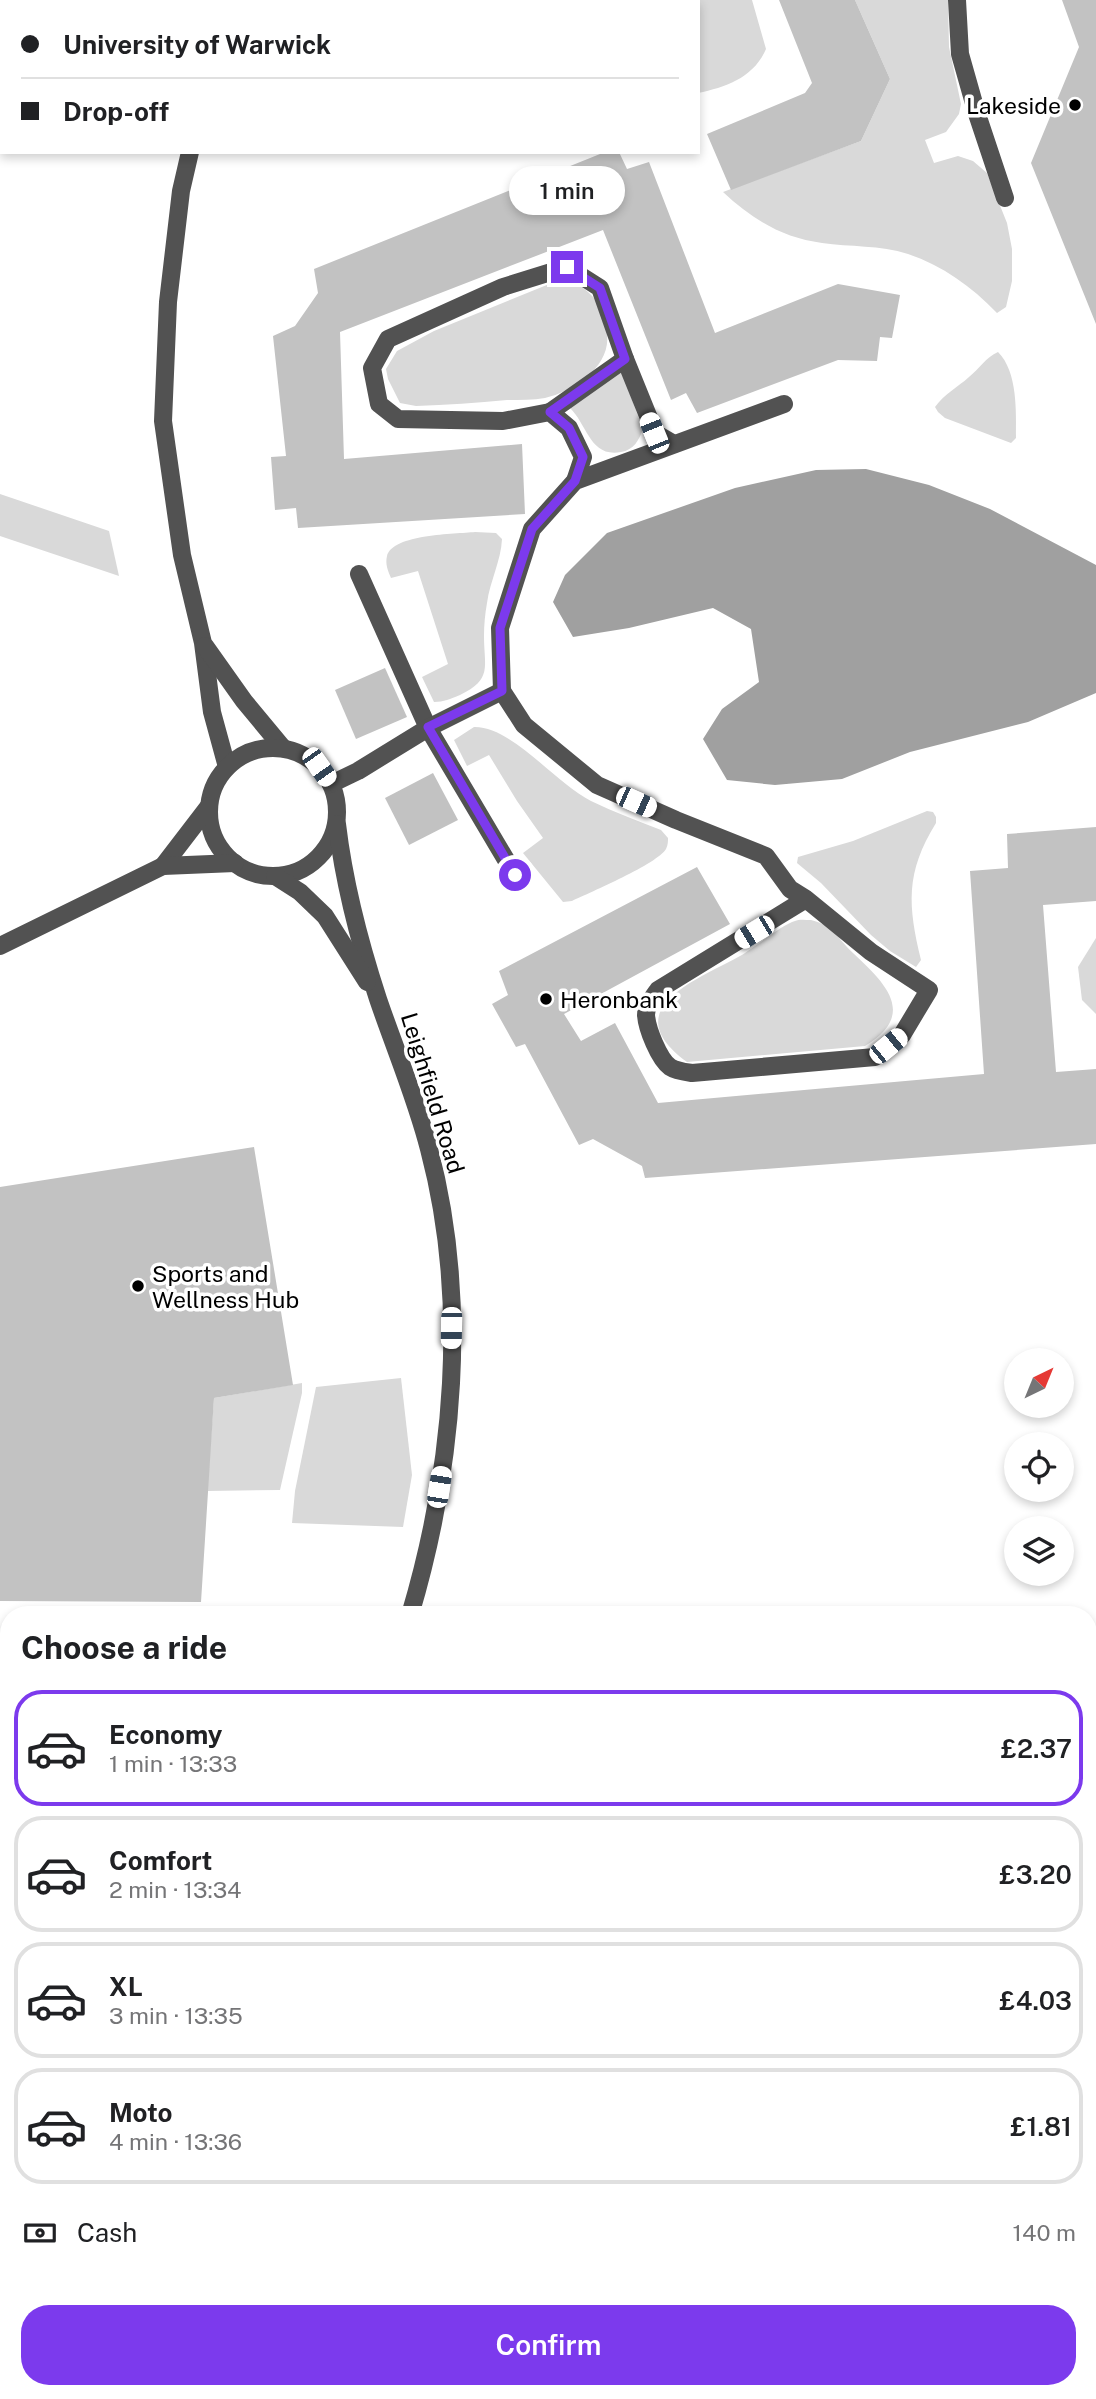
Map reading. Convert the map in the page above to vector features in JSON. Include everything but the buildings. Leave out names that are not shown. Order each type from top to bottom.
[{"type":"lane","points":[[957,0],[960,54],[1005,198]]},
{"type":"lane","points":[[190,154],[181,191],[168,302],[163,421],[182,555],[203,643],[212,712],[227,767]]},
{"type":"lane","points":[[625,359],[550,412],[503,421],[398,419],[379,404],[372,369],[388,339],[503,287],[567,267],[600,288],[654,433],[674,444]]},
{"type":"lane","points":[[575,481],[784,404]]},
{"type":"lane","points":[[550,412],[569,428],[583,457],[575,481],[532,529],[500,628],[502,691],[524,725],[597,785],[766,856],[790,890],[806,899],[871,952],[929,990],[902,1035],[874,1056],[692,1073],[669,1066],[656,1049],[646,1014],[650,1000],[658,990],[806,899]]},
{"type":"lane","points":[[359,574],[428,727],[515,875]]},
{"type":"lane","points":[[203,643],[244,701],[283,748]]},
{"type":"lane","points":[[331,784],[358,771],[428,727],[502,691]]},
{"type":"lane","points":[[337,824],[329,844],[315,861],[297,872],[275,876],[254,873],[235,863],[220,848],[211,828],[209,806],[214,786],[227,767],[243,755],[262,748],[283,748],[302,755],[319,767],[331,784],[337,803],[341,863],[351,909],[378,1000]]},
{"type":"lane","points":[[163,866],[209,806]]},
{"type":"lane","points":[[0,946],[163,866],[235,863]]},
{"type":"lane","points":[[275,876],[300,892],[325,916],[378,1000]]},
{"type":"lane","name":"Leighfield Road","points":[[378,1000],[399,1055],[429,1150],[446,1238],[451,1286],[447,1434],[428,1543],[412,1606]]},
{"type":"shaded area","points":[[700,0],[752,0],[766,49],[747,74],[719,88],[700,93]]},
{"type":"shaded area","points":[[855,0],[948,0],[949,47],[961,104],[959,114],[946,132],[925,140],[934,163],[958,156],[973,161],[987,173],[1007,223],[1012,249],[1012,281],[1006,307],[997,313],[977,294],[933,264],[887,249],[822,243],[794,237],[768,226],[723,192],[861,141],[890,79]]},
{"type":"shaded area","points":[[564,278],[593,297],[606,329],[604,354],[599,364],[580,382],[540,399],[416,406],[400,403],[386,369],[397,351],[434,331]]},
{"type":"shaded area","points":[[998,352],[1009,370],[1014,393],[1016,438],[1011,443],[945,418],[935,407]]},
{"type":"shaded area","points":[[618,370],[622,373],[643,429],[633,447],[621,452],[611,452],[596,445],[570,408]]},
{"type":"shaded area","points":[[866,469],[929,485],[990,509],[1096,565],[1096,693],[1028,722],[910,752],[842,779],[775,785],[727,780],[703,739],[722,709],[759,682],[751,629],[713,608],[629,628],[573,637],[553,602],[565,575],[607,533],[735,488],[816,470]]},
{"type":"shaded area","points":[[0,494],[109,531],[119,576],[0,536]]},
{"type":"shaded area","points":[[475,532],[496,533],[502,539],[488,595],[484,671],[478,683],[471,689],[450,699],[434,702],[422,677],[448,664],[418,571],[391,578],[387,556],[400,543],[412,539]]},
{"type":"shaded area","points":[[474,727],[488,729],[518,745],[577,793],[591,801],[661,830],[668,838],[666,849],[650,862],[623,877],[572,901],[563,902],[523,853],[543,838],[489,755],[467,766],[454,740]]},
{"type":"shaded area","points":[[927,811],[933,812],[936,823],[914,874],[912,906],[921,960],[916,967],[871,935],[821,883],[797,863],[798,857],[853,841]]},
{"type":"shaded area","points":[[797,920],[811,920],[830,929],[885,987],[893,1010],[890,1022],[881,1034],[865,1046],[687,1062],[667,1043],[659,1027],[660,1012],[670,998],[783,927]]},
{"type":"shaded area","points":[[1096,938],[1096,1014],[1082,1000],[1078,967]]},
{"type":"shaded area","points":[[401,1378],[412,1475],[403,1527],[292,1523],[295,1491],[316,1387]]},
{"type":"shaded area","points":[[302,1383],[280,1490],[207,1491],[214,1398]]},
{"type":"place","name":"Lakeside","points":[[1075,105]]},
{"type":"place","name":"Heronbank","points":[[546,999]]},
{"type":"place","name":"Sports and Wellness Hub","points":[[138,1286]]},
{"type":"route","points":[[515,875],[428,727],[502,691],[500,628],[532,529],[575,481],[583,457],[569,428],[550,412],[625,359],[600,288],[567,267]]}]
